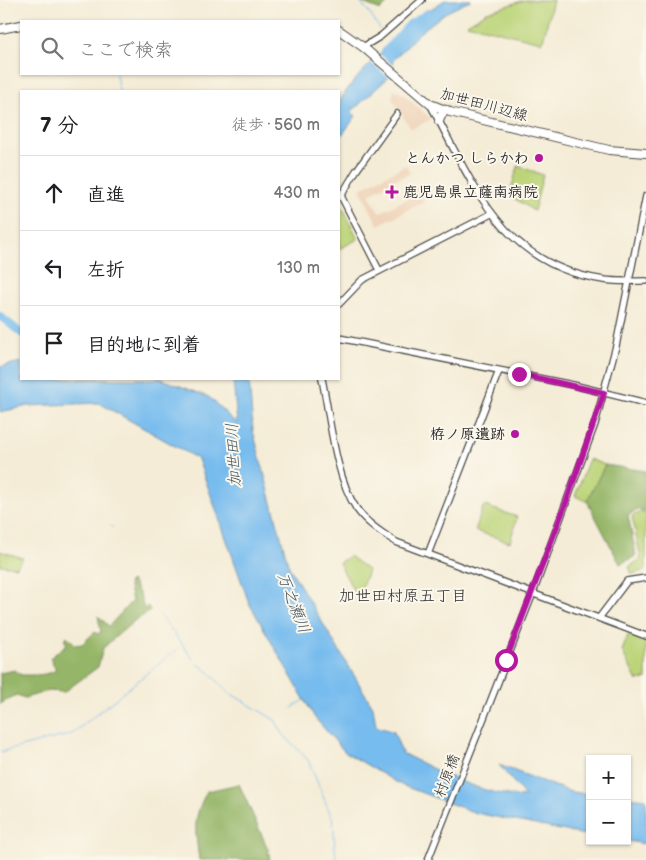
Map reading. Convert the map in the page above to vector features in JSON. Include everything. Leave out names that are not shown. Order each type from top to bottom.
[{"type":"main road","points":[[0,29],[20,25]]},
{"type":"main road","name":"加世田川辺線","points":[[340,31],[363,47],[430,104],[447,110],[599,148],[646,153]]},
{"type":"main road","points":[[439,121],[442,114],[447,110]]},
{"type":"street","points":[[363,47],[380,36],[422,0]]},
{"type":"street","points":[[430,104],[491,214],[516,240],[549,263],[589,278],[646,281]]},
{"type":"street","points":[[379,270],[342,196],[361,164],[397,114]]},
{"type":"street","name":"村原橋","points":[[428,860],[533,593],[595,424],[604,393],[646,196]]},
{"type":"street","points":[[340,303],[362,280],[491,214]]},
{"type":"street","points":[[340,338],[646,403]]},
{"type":"street","points":[[428,554],[500,371]]},
{"type":"street","points":[[322,380],[342,476],[356,508],[365,519],[385,535],[396,542],[646,636]]},
{"type":"street","points":[[599,618],[627,581],[646,578]]},
{"type":"shaded area","points":[[394,89],[403,94],[431,119],[411,129],[392,98]]},
{"type":"shaded area","name":"鹿児島県立薩南病院","points":[[406,165],[410,173],[369,194],[379,213],[411,197],[408,192],[417,187],[420,187],[425,196],[422,198],[424,202],[378,225],[360,189]]},
{"type":"green space","points":[[355,0],[390,0],[381,10]]},
{"type":"green space","points":[[525,0],[553,0],[541,42],[467,24],[487,12]]},
{"type":"green space","points":[[518,166],[543,175],[534,211],[509,195]]},
{"type":"green space","points":[[340,207],[343,208],[358,239],[340,248]]},
{"type":"green space","points":[[589,459],[605,465],[587,501],[575,496]]},
{"type":"green space","points":[[605,465],[646,471],[646,512],[639,509],[628,515],[636,556],[620,564],[587,501]]},
{"type":"green space","points":[[485,506],[517,517],[510,542],[475,531]]},
{"type":"green space","points":[[641,512],[646,515],[646,570],[632,574],[629,567],[641,559],[632,516]]},
{"type":"green space","points":[[0,551],[23,558],[16,567],[0,565]]},
{"type":"green space","points":[[349,556],[368,570],[359,595],[356,595],[339,563]]},
{"type":"green space","points":[[132,581],[140,595],[144,609],[148,606],[150,611],[134,621],[103,648],[98,667],[64,692],[48,691],[25,698],[16,695],[0,704],[0,673],[15,670],[21,675],[35,675],[56,670],[50,658],[67,644],[64,640],[67,636],[76,645],[82,644],[95,632],[97,634],[101,632],[98,616],[109,626],[132,601],[128,583]]},
{"type":"green space","points":[[628,635],[646,642],[646,679],[637,681],[622,651]]},
{"type":"green space","points":[[239,784],[268,849],[270,860],[199,860],[196,825],[199,810],[207,791]]},
{"type":"water","points":[[445,0],[471,0],[445,13],[418,34],[393,60],[391,75],[351,112],[356,116],[340,138],[340,102],[344,94],[386,48],[434,7]]},
{"type":"water","name":"万之瀬川","points":[[20,362],[20,380],[165,380],[209,397],[237,424],[233,380],[249,380],[253,431],[289,567],[373,707],[376,726],[394,732],[402,753],[462,782],[494,792],[526,797],[499,765],[571,792],[586,794],[586,835],[476,813],[401,785],[345,752],[315,718],[249,603],[198,459],[99,403],[28,406],[0,412],[0,367]]},
{"type":"water","points":[[631,797],[646,799],[646,844],[631,842]]},
{"type":"pier","points":[[378,53],[395,67],[391,79],[370,62]]},
{"type":"waterway","points":[[358,0],[380,29]]},
{"type":"waterway","name":"加世田川","points":[[385,52],[410,24],[428,13]]},
{"type":"waterway","name":"加世田川","points":[[389,39],[393,42]]},
{"type":"waterway","points":[[116,75],[119,90]]},
{"type":"waterway","points":[[0,316],[20,332]]},
{"type":"waterway","points":[[160,615],[193,659]]},
{"type":"waterway","points":[[0,752],[72,734],[177,649]]},
{"type":"waterway","points":[[198,664],[209,672],[228,692],[275,720],[283,734],[308,760],[333,820],[336,860]]},
{"type":"waterway","points":[[292,708],[304,700]]},
{"type":"place","name":"とんかつ しらかわ","points":[[539,158]]},
{"type":"place","name":"鹿児島県立薩南病院","points":[[392,192]]},
{"type":"place","name":"栫ノ原遺跡","points":[[515,434]]},
{"type":"district","name":"加世田村原五丁目","points":[[403,596]]},
{"type":"route","points":[[506,660],[533,593],[595,424],[604,393],[519,374]]}]
